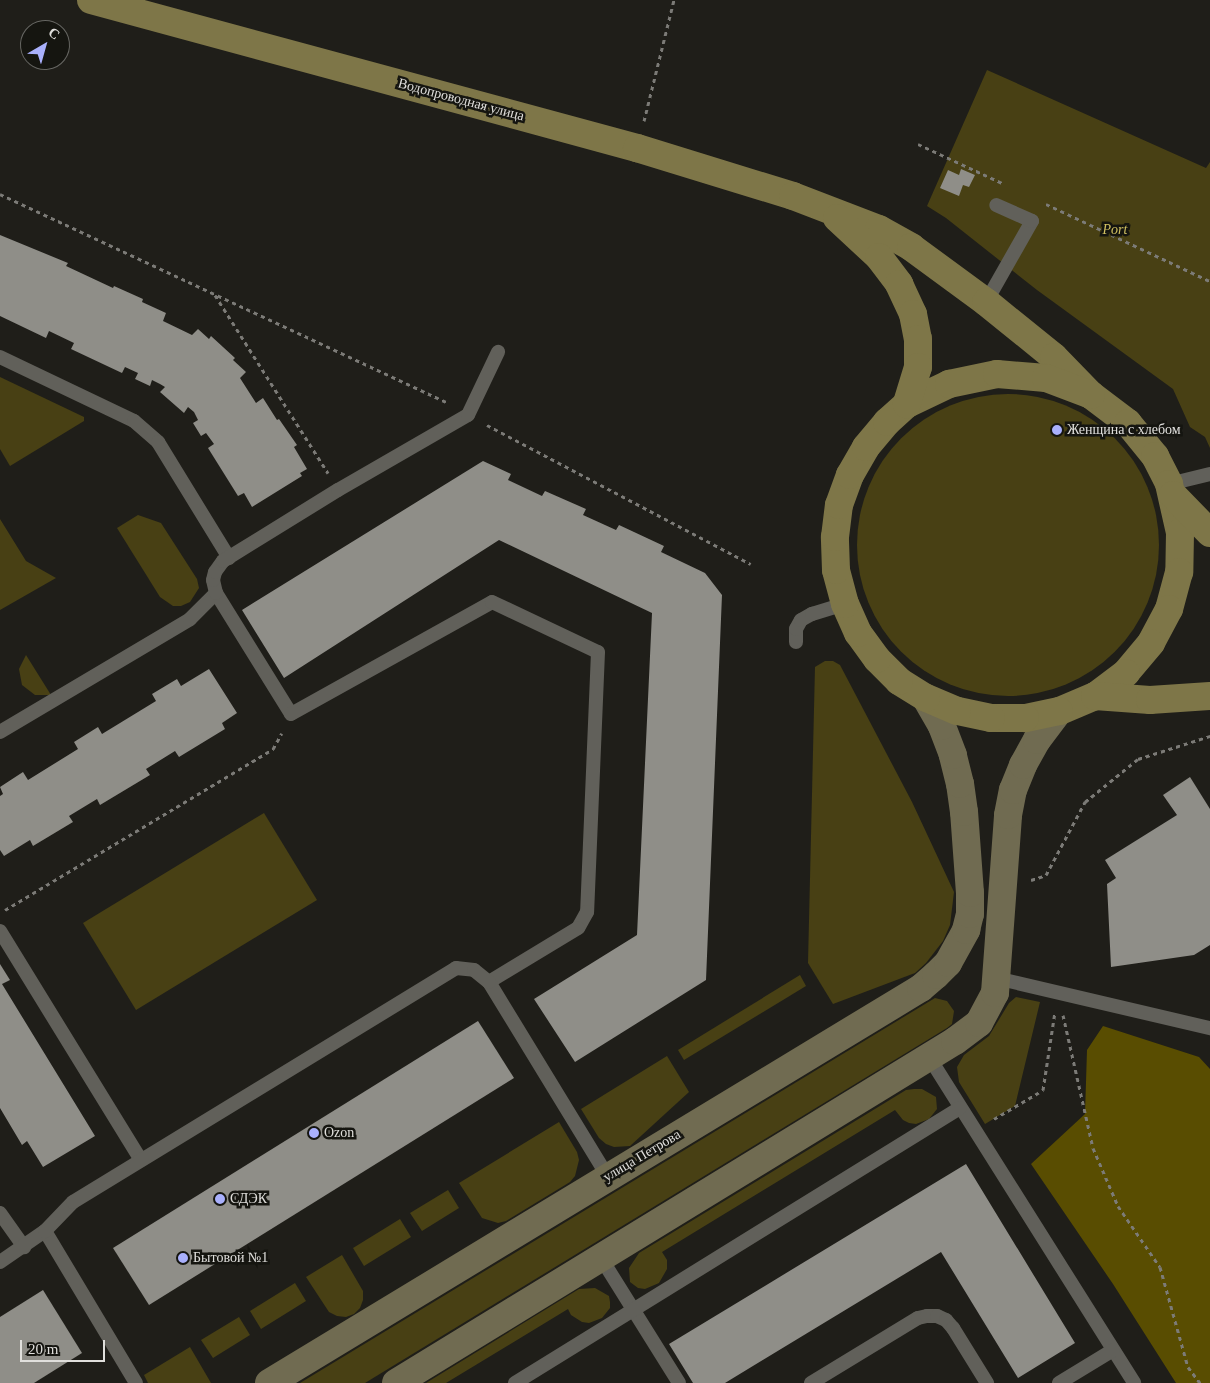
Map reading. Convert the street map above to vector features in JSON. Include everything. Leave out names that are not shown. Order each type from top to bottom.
[{"type":"main road","name":"Водопроводная улица","points":[[91,0],[637,148],[793,196],[879,229],[911,247],[986,302],[1054,357],[1092,395]]},
{"type":"main road","points":[[827,209],[879,257],[899,284],[913,314],[918,339],[918,367],[907,404]]},
{"type":"main road","points":[[997,374],[1046,378],[1092,395],[1128,423],[1155,456],[1171,490],[1180,533],[1178,572],[1169,609],[1151,644],[1126,673],[1094,696],[1059,711],[1026,718],[991,718],[957,711],[926,698],[899,681],[876,659],[858,633],[845,604],[836,562],[835,537],[840,505],[850,475],[866,447],[887,422],[907,404],[949,384],[997,374]]},
{"type":"main road","points":[[1171,490],[1210,534]]},
{"type":"main road","points":[[1094,696],[1150,700],[1210,696]]},
{"type":"main road","name":"улица Петрова","points":[[269,1383],[921,988],[948,963],[959,944],[970,914],[964,812],[953,755],[942,726],[926,698]]},
{"type":"main road","points":[[396,1383],[929,1057],[979,1023],[990,1005],[996,978],[1008,815],[1014,790],[1023,765],[1037,740],[1059,711]]},
{"type":"lane","points":[[986,302],[1032,221],[996,204]]},
{"type":"lane","points":[[489,982],[578,928],[587,912],[598,652],[492,602],[291,714],[216,593],[213,580],[215,572],[229,558],[338,490],[468,415],[498,352]]},
{"type":"lane","points":[[0,357],[134,421],[152,436],[158,442],[229,558]]},
{"type":"lane","points":[[1171,490],[1210,474]]},
{"type":"lane","points":[[0,732],[190,619],[216,593]]},
{"type":"lane","points":[[796,642],[796,629],[801,620],[812,614],[845,604]]},
{"type":"lane","points":[[0,931],[141,1160]]},
{"type":"lane","points":[[0,1262],[46,1231],[73,1202],[456,968],[474,970],[489,982],[608,1177]]},
{"type":"lane","points":[[996,978],[1210,1028]]},
{"type":"lane","points":[[929,1057],[1134,1383]]},
{"type":"lane","points":[[515,1383],[960,1108]]},
{"type":"lane","points":[[0,1213],[24,1247]]},
{"type":"lane","points":[[46,1231],[136,1383]]},
{"type":"lane","points":[[601,1258],[679,1383]]},
{"type":"lane","points":[[811,1383],[918,1318],[927,1316],[937,1316],[946,1320],[954,1328],[987,1383]]},
{"type":"lane","points":[[1059,1383],[1113,1350]]},
{"type":"path","points":[[637,148],[674,0]]},
{"type":"path","points":[[918,144],[1006,185]]},
{"type":"path","points":[[0,194],[468,415],[751,564]]},
{"type":"path","points":[[1032,221],[1041,201],[1210,281]]},
{"type":"path","points":[[215,294],[338,490]]},
{"type":"path","points":[[0,912],[273,749],[291,714]]},
{"type":"path","points":[[1002,892],[1046,875],[1085,802],[1138,758],[1210,736]]},
{"type":"path","points":[[974,1131],[1044,1090],[1058,993]]},
{"type":"path","points":[[1058,993],[1093,1148],[1118,1206],[1160,1267],[1188,1367],[1200,1383]]},
{"type":"green space","name":"Port","points":[[987,70],[1206,168],[1210,162],[1210,448],[1205,437],[1190,427],[1173,389],[1037,290],[946,218],[927,206]]},
{"type":"green space","points":[[0,377],[84,417],[84,421],[10,466],[0,449]]},
{"type":"green space","points":[[993,394],[1023,394],[1052,400],[1079,411],[1104,428],[1125,449],[1142,474],[1153,501],[1157,515],[1159,545],[1157,575],[1148,603],[1134,629],[1115,652],[1092,671],[1066,685],[1038,694],[993,696],[964,690],[937,679],[912,662],[891,641],[874,616],[863,589],[857,560],[857,530],[863,501],[874,474],[891,449],[912,428],[937,411],[964,400]]},
{"type":"green space","points":[[138,515],[161,523],[197,579],[199,588],[190,602],[181,606],[173,606],[160,597],[117,528]]},
{"type":"green space","points":[[0,519],[26,561],[56,578],[0,610]]},
{"type":"green space","points":[[26,655],[51,695],[35,695],[22,685],[19,669]]},
{"type":"green space","points":[[825,661],[833,661],[840,665],[912,802],[954,892],[950,925],[943,941],[926,963],[915,973],[833,1004],[808,963],[815,667]]},
{"type":"green space","points":[[264,813],[317,900],[136,1010],[83,923]]},
{"type":"green space","points":[[800,975],[806,986],[684,1060],[678,1050]]},
{"type":"green space","points":[[1016,997],[1040,1002],[1015,1106],[985,1124],[959,1082],[957,1067],[964,1055],[989,1036],[1009,1003]]},
{"type":"green space","points":[[935,998],[947,1001],[954,1011],[952,1024],[947,1028],[365,1383],[300,1383]]},
{"type":"green space","points":[[667,1056],[689,1092],[630,1146],[614,1147],[606,1144],[599,1138],[581,1109]]},
{"type":"green space","points":[[922,1089],[936,1097],[937,1109],[929,1119],[916,1124],[909,1123],[903,1120],[895,1110],[662,1252],[667,1260],[667,1269],[659,1283],[645,1289],[638,1288],[630,1282],[629,1268],[639,1253],[906,1090]]},
{"type":"green space","points":[[559,1122],[577,1152],[579,1160],[575,1176],[570,1182],[506,1221],[498,1223],[482,1218],[459,1183]]},
{"type":"green space","points":[[448,1190],[459,1208],[422,1231],[410,1213]]},
{"type":"green space","points":[[400,1219],[411,1237],[364,1266],[353,1248]]},
{"type":"green space","points":[[342,1255],[363,1291],[363,1300],[360,1308],[354,1314],[346,1317],[337,1316],[329,1312],[306,1277]]},
{"type":"green space","points":[[295,1283],[306,1301],[261,1329],[250,1311]]},
{"type":"green space","points":[[595,1288],[609,1296],[610,1308],[602,1318],[589,1323],[582,1322],[571,1315],[568,1309],[446,1383],[426,1383],[579,1289]]},
{"type":"green space","points":[[239,1317],[250,1335],[213,1358],[201,1340]]},
{"type":"green space","points":[[190,1347],[211,1383],[148,1383],[144,1375]]},
{"type":"shaded area","points":[[1103,1026],[1199,1057],[1210,1069],[1210,1383],[1176,1383],[1113,1284],[1031,1164],[1085,1114],[1087,1050]]},
{"type":"building","points":[[961,169],[975,175],[969,187],[963,185],[959,196],[940,188],[948,170],[959,175]]},
{"type":"building","points":[[0,235],[68,263],[66,266],[113,288],[114,286],[143,299],[142,302],[166,313],[163,321],[192,335],[198,329],[209,339],[211,336],[235,358],[233,360],[246,372],[240,378],[256,403],[263,398],[277,420],[279,419],[297,445],[294,447],[307,469],[300,473],[302,476],[252,507],[244,493],[238,496],[208,448],[214,444],[206,433],[201,436],[193,423],[198,420],[194,412],[188,407],[184,413],[160,392],[165,387],[152,380],[150,386],[135,379],[138,373],[125,367],[122,373],[71,349],[74,343],[49,331],[46,338],[0,316]]},
{"type":"building","points":[[483,461],[511,474],[508,480],[542,496],[545,491],[586,509],[583,515],[616,530],[619,525],[664,546],[661,552],[705,573],[722,595],[706,980],[575,1062],[534,999],[637,935],[652,613],[499,540],[284,678],[242,610]]},
{"type":"building","points":[[209,669],[237,713],[222,723],[225,729],[179,757],[175,751],[146,769],[150,775],[100,805],[97,799],[69,816],[73,822],[33,846],[30,840],[4,856],[0,850],[0,796],[3,794],[0,787],[23,772],[28,780],[78,749],[74,742],[98,727],[102,734],[156,701],[152,694],[177,679],[181,686]]},
{"type":"building","points":[[1190,777],[1210,809],[1210,945],[1194,955],[1111,967],[1107,884],[1116,878],[1105,860],[1177,815],[1163,795]]},
{"type":"building","points":[[0,964],[10,980],[2,984],[95,1136],[43,1167],[27,1141],[22,1145],[0,1108]]},
{"type":"building","points":[[478,1021],[514,1078],[149,1305],[113,1248]]},
{"type":"building","points":[[966,1164],[1075,1343],[1018,1378],[941,1252],[725,1383],[693,1383],[669,1344]]},
{"type":"building","points":[[43,1290],[82,1353],[34,1383],[0,1383],[0,1317]]},
{"type":"place","name":"Женщина с хлебом","points":[[1057,430]]},
{"type":"place","name":"Ozon","points":[[314,1133]]},
{"type":"place","name":"СДЭК","points":[[220,1199]]},
{"type":"place","name":"Бытовой №1","points":[[183,1258]]}]
